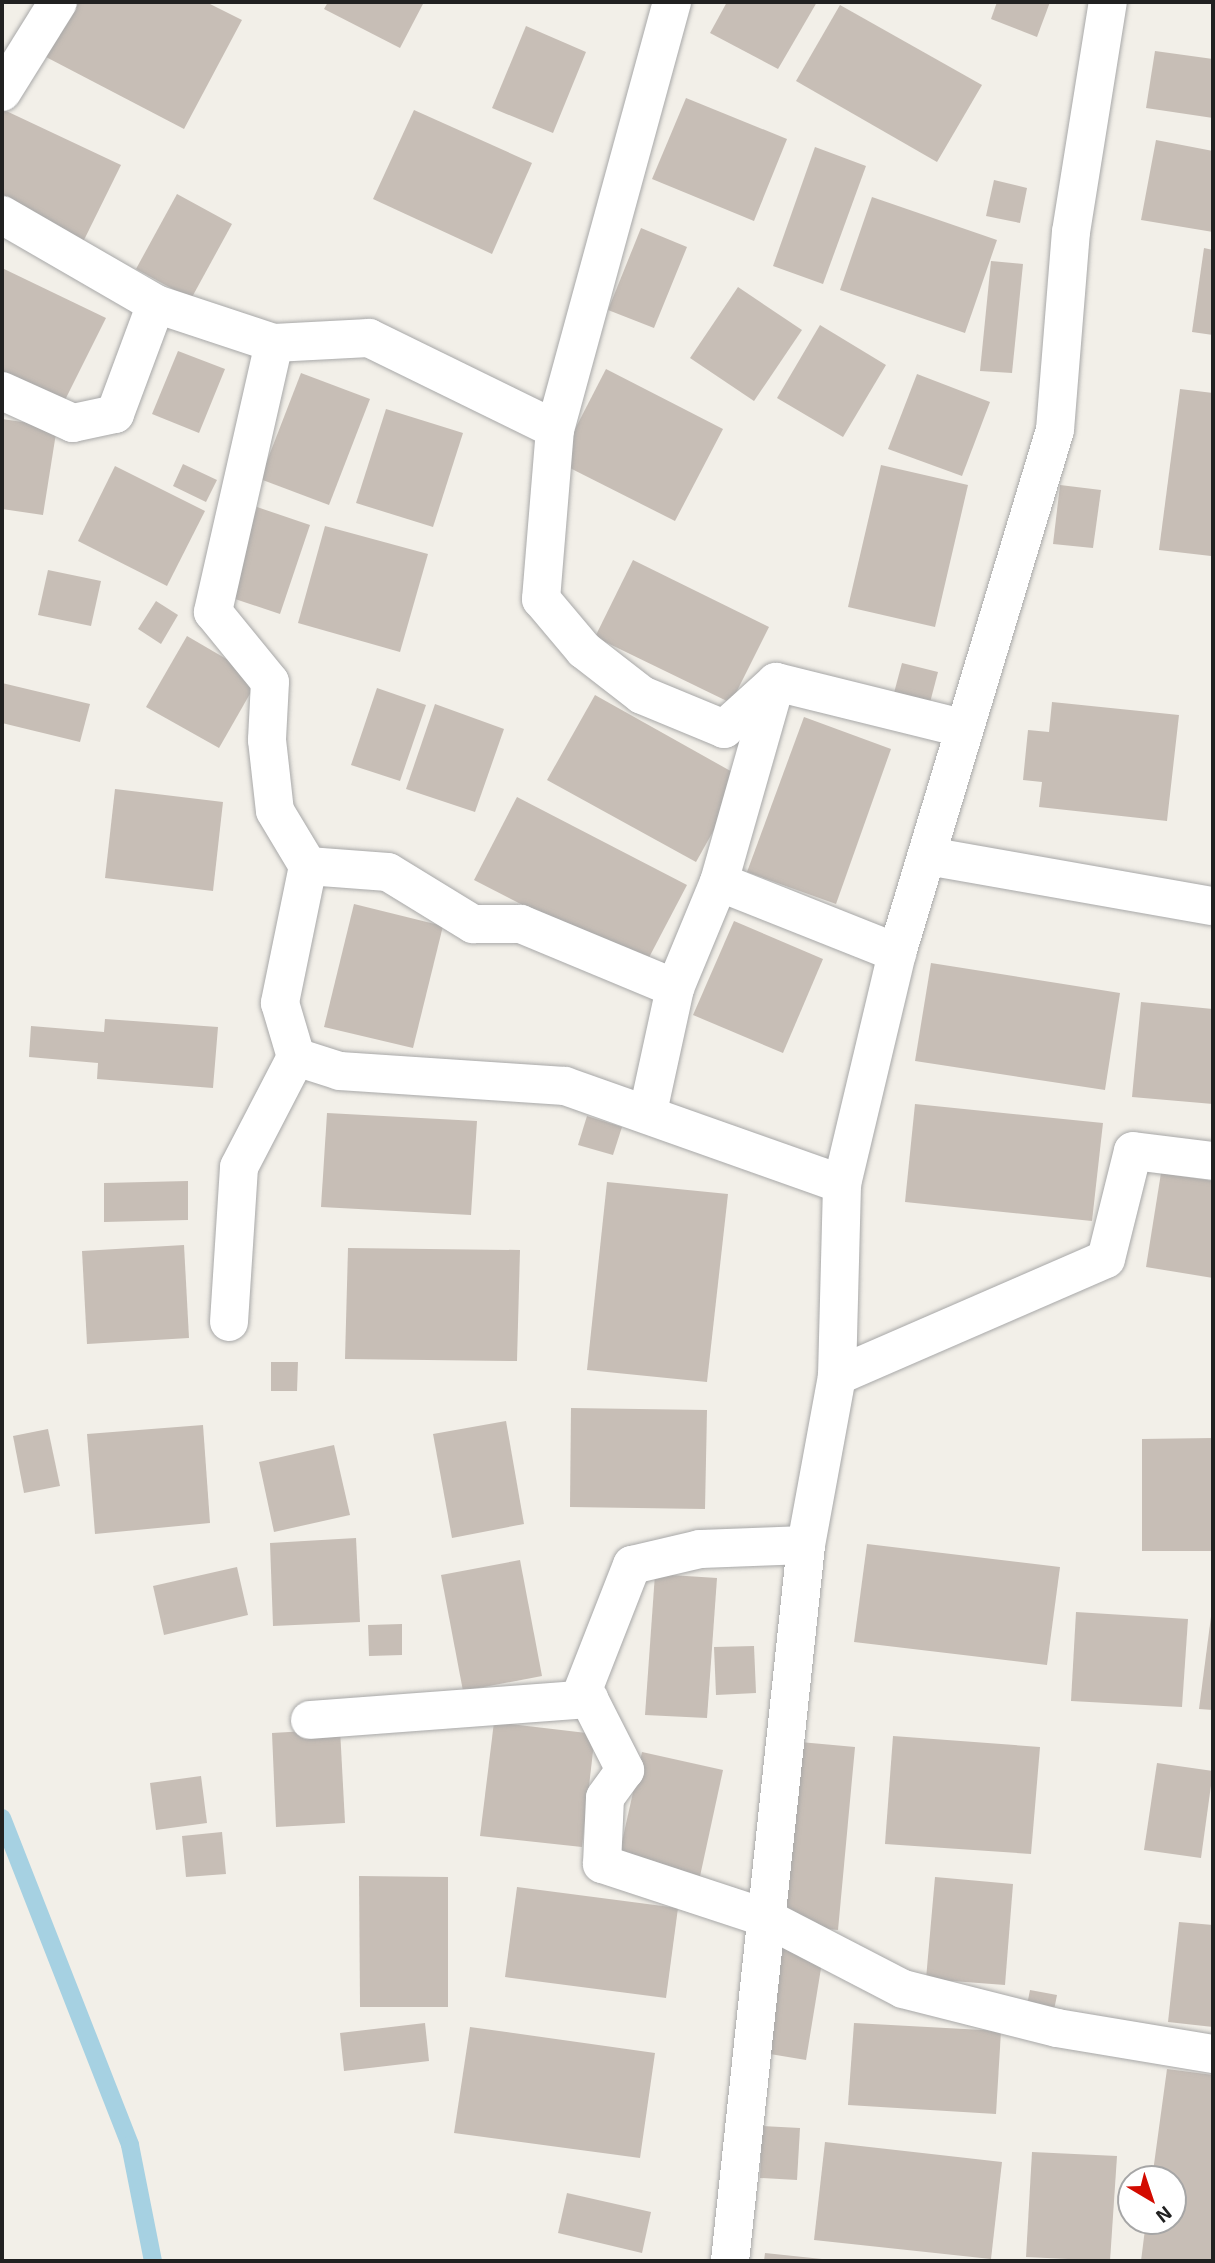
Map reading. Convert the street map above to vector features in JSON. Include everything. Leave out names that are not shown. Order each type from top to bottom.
[{"type":"street","points":[[2,92],[58,2]]},
{"type":"street","points":[[672,2],[555,429],[541,599],[584,650],[642,695],[724,729],[776,682]]},
{"type":"street","points":[[730,2261],[806,1545],[837,1376],[842,1184],[897,953],[928,856],[962,729],[1055,430],[1071,232],[1108,2]]},
{"type":"street","points":[[2,215],[156,304],[274,343],[369,338],[555,429]]},
{"type":"street","points":[[2,391],[73,423],[115,414],[156,304]]},
{"type":"street","points":[[229,1322],[239,1167],[296,1057],[280,1003],[309,866],[275,811],[267,740],[270,682],[213,612],[274,343]]},
{"type":"street","points":[[776,682],[962,729]]},
{"type":"street","points":[[648,1112],[675,988],[719,881],[776,682]]},
{"type":"street","points":[[928,856],[1213,905]]},
{"type":"street","points":[[309,866],[388,872],[473,923],[522,924],[675,988]]},
{"type":"street","points":[[719,881],[897,953]]},
{"type":"street","points":[[296,1057],[340,1071],[565,1086],[648,1112],[842,1184]]},
{"type":"street","points":[[837,1376],[1105,1259],[1133,1151],[1213,1161]]},
{"type":"street","points":[[806,1545],[701,1549],[632,1565],[581,1695],[589,1699],[625,1770],[605,1798],[602,1864],[766,1917],[903,1989],[1057,2028],[1213,2054]]},
{"type":"street","points":[[310,1720],[589,1699]]},
{"type":"building","points":[[75,2],[206,2],[242,20],[184,129],[46,57]]},
{"type":"building","points":[[328,2],[424,2],[400,48],[324,9]]},
{"type":"building","points":[[727,2],[817,2],[778,69],[710,33]]},
{"type":"building","points":[[997,2],[1050,2],[1037,37],[991,19]]},
{"type":"building","points":[[840,5],[982,85],[937,162],[796,81]]},
{"type":"building","points":[[526,26],[586,52],[553,133],[492,108]]},
{"type":"building","points":[[1155,51],[1213,59],[1213,118],[1146,108]]},
{"type":"building","points":[[686,98],[787,139],[754,221],[652,179]]},
{"type":"building","points":[[2,109],[121,165],[82,244],[2,205]]},
{"type":"building","points":[[414,110],[532,163],[492,254],[373,199]]},
{"type":"building","points":[[1156,140],[1213,151],[1213,232],[1141,220]]},
{"type":"building","points":[[815,147],[866,166],[823,284],[773,266]]},
{"type":"building","points":[[994,180],[1027,188],[1020,223],[986,216]]},
{"type":"building","points":[[177,194],[232,224],[191,299],[136,269]]},
{"type":"building","points":[[872,197],[997,240],[965,333],[840,290]]},
{"type":"building","points":[[641,228],[687,247],[654,328],[608,310]]},
{"type":"building","points":[[1204,248],[1213,250],[1213,335],[1192,332]]},
{"type":"building","points":[[991,261],[1023,264],[1012,373],[980,371]]},
{"type":"building","points":[[2,268],[106,318],[64,402],[2,373]]},
{"type":"building","points":[[738,287],[802,330],[754,401],[690,358]]},
{"type":"building","points":[[820,325],[886,365],[843,437],[777,398]]},
{"type":"building","points":[[178,351],[225,369],[199,433],[152,414]]},
{"type":"building","points":[[606,369],[723,429],[675,521],[558,462]]},
{"type":"building","points":[[301,373],[370,399],[329,505],[260,479]]},
{"type":"building","points":[[917,374],[990,402],[962,476],[888,449]]},
{"type":"building","points":[[1180,389],[1213,393],[1211,556],[1159,550]]},
{"type":"building","points":[[386,409],[463,433],[433,527],[356,503]]},
{"type":"building","points":[[2,419],[57,427],[43,515],[2,509]]},
{"type":"building","points":[[183,464],[217,480],[206,502],[173,486]]},
{"type":"building","points":[[881,465],[968,485],[935,627],[848,607]]},
{"type":"building","points":[[115,466],[205,511],[167,586],[78,541]]},
{"type":"building","points":[[1060,485],[1101,490],[1093,548],[1053,544]]},
{"type":"building","points":[[257,507],[310,525],[280,614],[226,596]]},
{"type":"building","points":[[325,526],[428,554],[400,652],[298,623]]},
{"type":"building","points":[[633,560],[769,627],[731,703],[595,637]]},
{"type":"building","points":[[48,570],[101,581],[91,626],[38,615]]},
{"type":"building","points":[[156,601],[178,615],[161,644],[138,629]]},
{"type":"building","points":[[187,636],[259,678],[219,748],[146,707]]},
{"type":"building","points":[[902,663],[938,672],[927,714],[891,704]]},
{"type":"building","points":[[2,683],[90,704],[80,742],[2,723]]},
{"type":"building","points":[[377,688],[426,705],[400,781],[351,765]]},
{"type":"building","points":[[595,695],[743,778],[696,862],[547,780]]},
{"type":"building","points":[[1052,702],[1179,715],[1167,821],[1039,807],[1042,782],[1023,780],[1028,730],[1049,732]]},
{"type":"building","points":[[435,704],[504,729],[475,812],[406,789]]},
{"type":"building","points":[[804,717],[891,749],[836,904],[747,872]]},
{"type":"building","points":[[115,789],[223,802],[213,891],[105,878]]},
{"type":"building","points":[[517,797],[687,885],[644,967],[474,880]]},
{"type":"building","points":[[354,904],[443,926],[413,1048],[324,1027]]},
{"type":"building","points":[[734,921],[823,959],[783,1053],[693,1015]]},
{"type":"building","points":[[931,963],[1120,993],[1105,1090],[915,1061]]},
{"type":"building","points":[[1141,1002],[1213,1009],[1213,1104],[1132,1097]]},
{"type":"building","points":[[105,1019],[218,1027],[213,1088],[97,1079],[98,1063],[29,1057],[31,1026],[104,1032]]},
{"type":"building","points":[[915,1104],[1103,1123],[1092,1221],[905,1202]]},
{"type":"building","points":[[327,1113],[477,1121],[471,1215],[321,1207]]},
{"type":"building","points":[[587,1116],[622,1127],[613,1155],[578,1145]]},
{"type":"building","points":[[1161,1173],[1213,1181],[1213,1278],[1146,1267]]},
{"type":"building","points":[[188,1181],[188,1220],[104,1222],[104,1183]]},
{"type":"building","points":[[607,1182],[728,1194],[707,1382],[587,1370]]},
{"type":"building","points":[[184,1245],[189,1338],[87,1344],[82,1251]]},
{"type":"building","points":[[348,1248],[520,1250],[517,1361],[345,1359]]},
{"type":"building","points":[[271,1362],[298,1362],[297,1391],[271,1391]]},
{"type":"building","points":[[571,1408],[707,1410],[705,1509],[570,1507]]},
{"type":"building","points":[[506,1421],[524,1524],[452,1538],[433,1434]]},
{"type":"building","points":[[203,1425],[210,1523],[95,1534],[87,1434]]},
{"type":"building","points":[[48,1429],[60,1486],[24,1493],[13,1436]]},
{"type":"building","points":[[1213,1438],[1213,1551],[1142,1551],[1142,1439]]},
{"type":"building","points":[[334,1445],[350,1515],[274,1532],[259,1462]]},
{"type":"building","points":[[356,1538],[360,1622],[273,1626],[270,1543]]},
{"type":"building","points":[[867,1544],[1060,1567],[1047,1665],[854,1642]]},
{"type":"building","points":[[520,1560],[542,1676],[463,1691],[441,1575]]},
{"type":"building","points":[[237,1567],[248,1615],[164,1635],[153,1586]]},
{"type":"building","points":[[655,1574],[717,1578],[707,1718],[645,1715]]},
{"type":"building","points":[[1213,1609],[1213,1710],[1199,1709]]},
{"type":"building","points":[[1076,1612],[1188,1619],[1182,1707],[1071,1701]]},
{"type":"building","points":[[402,1624],[402,1655],[369,1656],[368,1625]]},
{"type":"building","points":[[754,1646],[756,1693],[716,1695],[714,1647]]},
{"type":"building","points":[[494,1722],[595,1734],[582,1847],[480,1836]]},
{"type":"building","points":[[340,1729],[345,1823],[276,1827],[272,1733]]},
{"type":"building","points":[[893,1736],[1040,1747],[1031,1854],[885,1844]]},
{"type":"building","points":[[800,1742],[855,1747],[838,1930],[782,1925]]},
{"type":"building","points":[[642,1752],[723,1770],[699,1881],[617,1864]]},
{"type":"building","points":[[1157,1763],[1213,1771],[1201,1858],[1144,1850]]},
{"type":"building","points":[[201,1776],[207,1823],[156,1830],[150,1783]]},
{"type":"building","points":[[222,1832],[226,1874],[186,1877],[182,1836]]},
{"type":"building","points":[[359,1876],[448,1877],[448,2007],[360,2007]]},
{"type":"building","points":[[935,1877],[1013,1884],[1005,1985],[926,1979]]},
{"type":"building","points":[[517,1887],[678,1908],[666,1998],[505,1977]]},
{"type":"building","points":[[1179,1922],[1213,1925],[1213,2027],[1168,2022]]},
{"type":"building","points":[[781,1944],[824,1950],[806,2060],[764,2053]]},
{"type":"building","points":[[1030,1990],[1057,1995],[1053,2015],[1026,2010]]},
{"type":"building","points":[[425,2023],[429,2061],[344,2071],[340,2033]]},
{"type":"building","points":[[854,2023],[1001,2031],[996,2114],[848,2105]]},
{"type":"building","points":[[470,2027],[655,2053],[640,2158],[454,2133]]},
{"type":"building","points":[[1167,2069],[1213,2075],[1213,2261],[1141,2261],[1144,2235],[1187,2235],[1187,2165],[1154,2165]]},
{"type":"building","points":[[762,2126],[800,2128],[797,2180],[760,2178]]},
{"type":"building","points":[[825,2142],[1002,2162],[991,2259],[814,2240]]},
{"type":"building","points":[[1032,2152],[1117,2156],[1110,2261],[1026,2257]]},
{"type":"building","points":[[567,2193],[651,2212],[642,2253],[558,2233]]},
{"type":"building","points":[[765,2253],[822,2259],[822,2261],[764,2261]]},
{"type":"waterway","points":[[2,1818],[130,2145],[153,2261]]}]
